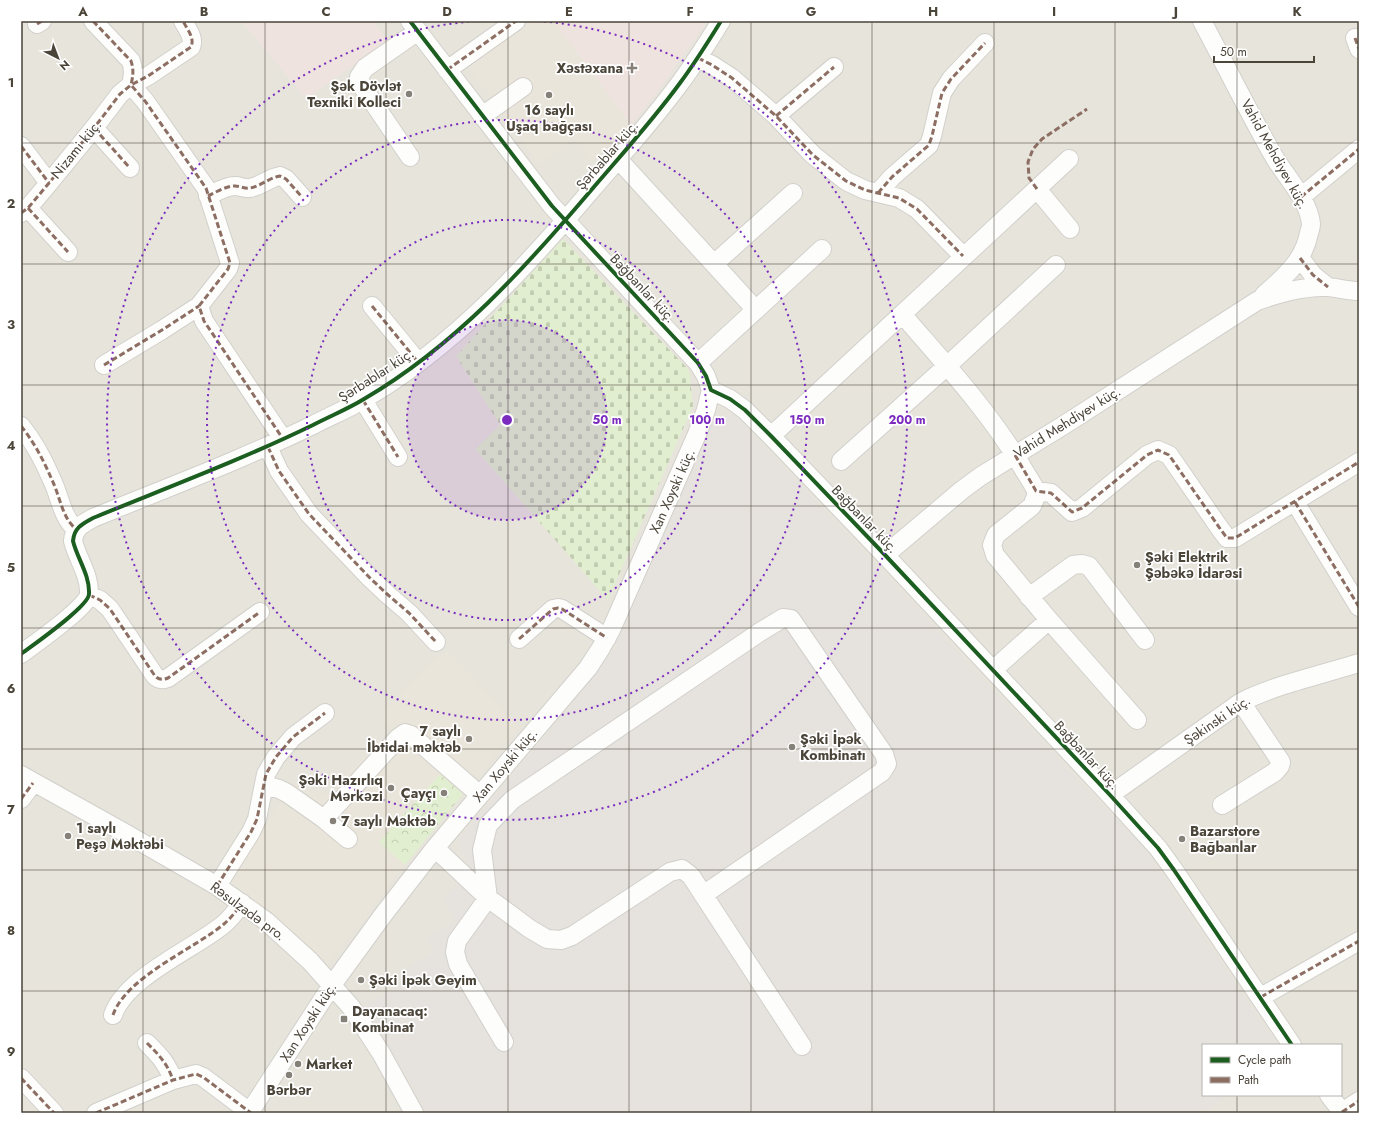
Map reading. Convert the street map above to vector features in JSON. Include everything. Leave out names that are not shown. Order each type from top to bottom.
[{"type":"street","points":[[93,21],[131,61],[134,67],[131,85],[145,101],[200,178],[208,196],[230,263],[228,269],[199,306],[104,365]]},
{"type":"street","name":"Nizami küç.","points":[[24,210],[49,183],[120,94],[131,85],[148,76],[191,47],[193,43],[192,38],[183,21]]},
{"type":"street","points":[[447,70],[516,21]]},
{"type":"street","name":"Şərbablar küç.","points":[[76,529],[93,518],[276,443],[363,400],[390,383],[418,362],[461,328],[496,295],[565,221],[681,83],[721,21]]},
{"type":"street","name":"Vahid Mehdiyev küç.","points":[[885,555],[980,476],[1257,301],[1281,279],[1300,258],[1307,242],[1311,225],[1301,197],[1274,156],[1202,21]]},
{"type":"street","points":[[410,157],[362,86],[359,77],[365,68],[414,26]]},
{"type":"street","name":"Bağbanlar küç.","points":[[414,26],[540,193],[698,363],[706,376],[711,390],[730,399],[745,410],[771,436],[885,555],[1158,848],[1291,1044]]},
{"type":"street","points":[[878,193],[892,177],[929,144],[942,93],[951,79],[985,43]]},
{"type":"street","points":[[698,58],[732,78],[776,116],[813,156],[846,181],[865,190],[899,198],[917,209],[963,256]]},
{"type":"street","points":[[776,116],[834,67]]},
{"type":"street","points":[[482,116],[524,88]]},
{"type":"street","points":[[94,128],[130,168]]},
{"type":"street","points":[[21,146],[49,183]]},
{"type":"street","points":[[1301,197],[1359,149]]},
{"type":"street","points":[[618,159],[756,310]]},
{"type":"street","points":[[771,436],[1068,159]]},
{"type":"street","points":[[208,196],[231,186],[248,189],[274,177],[280,176],[286,179],[302,197]]},
{"type":"street","points":[[1037,189],[1070,229]]},
{"type":"street","points":[[714,264],[793,193]]},
{"type":"street","points":[[24,210],[68,252]]},
{"type":"street","points":[[698,363],[822,249]]},
{"type":"street","points":[[1300,258],[1313,275],[1328,287]]},
{"type":"street","points":[[841,461],[947,366],[1056,265]]},
{"type":"street","name":"Vahid Mehdiyev küç.","points":[[1257,301],[1283,292],[1307,288],[1328,287],[1359,291]]},
{"type":"street","points":[[199,306],[204,320],[276,443],[279,471],[310,514],[370,578],[409,613],[436,642]]},
{"type":"street","points":[[372,306],[418,362]]},
{"type":"street","points":[[902,314],[989,417],[1015,455],[1036,491],[1036,499],[1032,506],[996,535],[992,545],[995,555],[1029,597],[1138,720]]},
{"type":"street","name":"Xan Xoyski küç.","points":[[250,1112],[332,985],[435,848],[588,668],[607,638],[697,434],[706,410],[711,390]]},
{"type":"street","points":[[363,400],[398,457]]},
{"type":"street","points":[[21,426],[41,456],[53,480],[66,516],[70,524],[76,529],[73,541],[88,581],[90,595],[77,611],[21,654]]},
{"type":"street","points":[[1036,491],[1051,493],[1072,512],[1082,508],[1147,455],[1158,450],[1169,455],[1227,538],[1235,538],[1359,462]]},
{"type":"street","points":[[1295,502],[1359,607]]},
{"type":"street","points":[[1029,597],[1073,565],[1082,564],[1089,566],[1145,640]]},
{"type":"street","points":[[90,595],[100,600],[110,609],[154,676],[158,679],[164,680],[260,612]]},
{"type":"street","points":[[518,639],[553,609],[558,608],[562,609],[607,638]]},
{"type":"street","points":[[504,1042],[458,964],[455,952],[457,941],[488,898],[482,850],[488,825],[512,800],[760,632],[783,618],[791,619],[884,754],[887,764],[882,772],[703,895]]},
{"type":"street","points":[[993,670],[1049,620]]},
{"type":"street","name":"Şəkinski küç.","points":[[1110,795],[1241,702],[1266,691],[1359,663]]},
{"type":"street","points":[[1222,805],[1275,772],[1280,766],[1281,762],[1241,702]]},
{"type":"street","points":[[217,886],[252,832],[257,818],[266,774],[276,757],[293,737],[326,713]]},
{"type":"street","points":[[324,819],[398,738],[405,733],[411,735],[480,795]]},
{"type":"street","points":[[21,799],[27,779]]},
{"type":"street","name":"Rəsulzadə pro.","points":[[27,779],[217,886],[266,921],[286,938],[332,985],[350,1007],[378,1047],[414,1113]]},
{"type":"street","points":[[264,785],[287,793],[324,819],[348,839]]},
{"type":"street","points":[[435,848],[488,898],[530,929],[547,939],[561,940],[572,936],[670,872],[682,869],[691,876],[802,1046]]},
{"type":"street","points":[[113,1016],[116,1008],[134,987],[150,974],[224,924],[242,903]]},
{"type":"street","points":[[1261,998],[1359,941]]},
{"type":"street","points":[[147,1043],[162,1058],[173,1080]]},
{"type":"street","points":[[96,1113],[173,1080],[196,1074],[203,1077],[250,1112]]},
{"type":"street","points":[[21,1078],[54,1113]]},
{"type":"street","points":[[1330,1096],[1342,1113],[1359,1101]]},
{"type":"shaded area","points":[[21,21],[1359,21],[1359,1113],[21,1113]]},
{"type":"shaded area","points":[[241,21],[373,21],[388,42],[306,98]]},
{"type":"shaded area","name":"16 saylı Uşaq bağçası","points":[[530,21],[554,21],[631,125],[592,161],[574,138],[539,164],[468,65]]},
{"type":"shaded area","name":"Xəstəxana","points":[[554,21],[707,21],[658,91],[631,125]]},
{"type":"shaded area","name":"Şəki İpək Kombinatı","points":[[735,415],[1094,797],[1141,844],[1276,1044],[1202,1044],[1202,1096],[1228,1096],[1203,1113],[425,1113],[413,1086],[365,1006],[404,981],[399,973],[433,951],[426,939],[455,920],[443,900],[470,867],[457,841],[578,697],[615,648],[713,417]]},
{"type":"shaded area","name":"7 saylı Məktəb","points":[[447,651],[518,727],[463,794],[441,774],[379,842],[405,865],[328,963],[266,909],[231,883],[293,782],[322,800],[391,731],[382,716]]},
{"type":"green space","points":[[563,239],[689,370],[693,406],[608,600],[475,449],[500,425],[456,356]]},
{"type":"green space","points":[[440,774],[463,794],[405,865],[379,842]]},
{"type":"marked path","points":[[37,24],[42,21]]},
{"type":"marked path","points":[[93,21],[131,61],[133,67],[131,85],[145,101],[206,188],[230,263],[228,269],[199,306],[204,321],[283,439]]},
{"type":"marked path","points":[[21,213],[28,208],[49,183],[120,94],[131,85],[148,76],[191,47],[192,40],[183,21]]},
{"type":"marked path","points":[[447,70],[516,21]]},
{"type":"marked path","points":[[1355,38],[1359,49]]},
{"type":"marked path","points":[[878,193],[892,177],[929,145],[942,93],[951,79],[985,43]]},
{"type":"marked path","points":[[698,58],[732,78],[776,116],[813,155],[846,181],[865,190],[899,198],[917,209],[963,256]]},
{"type":"marked path","points":[[776,116],[834,67]]},
{"type":"marked path","points":[[1037,189],[1029,178],[1028,162],[1033,149],[1042,139],[1087,109]]},
{"type":"marked path","points":[[94,128],[130,168]]},
{"type":"marked path","points":[[21,146],[49,183]]},
{"type":"marked path","points":[[1301,197],[1359,149]]},
{"type":"marked path","points":[[208,196],[232,186],[248,188],[258,186],[272,178],[280,176],[286,179],[302,197]]},
{"type":"marked path","points":[[28,208],[68,252]]},
{"type":"marked path","points":[[1300,258],[1313,275],[1328,287]]},
{"type":"marked path","points":[[104,365],[199,306]]},
{"type":"marked path","points":[[372,306],[418,362]]},
{"type":"marked path","points":[[363,400],[398,457]]},
{"type":"marked path","points":[[21,426],[42,459],[55,486],[67,519],[76,529]]},
{"type":"marked path","points":[[268,447],[279,471],[309,514],[370,578],[409,613],[436,642]]},
{"type":"marked path","points":[[1015,455],[1036,491],[1051,493],[1072,512],[1082,508],[1147,455],[1158,450],[1169,455],[1227,538],[1235,538],[1359,462]]},
{"type":"marked path","points":[[1295,502],[1359,607]]},
{"type":"marked path","points":[[89,595],[100,600],[110,609],[155,676],[161,679],[168,678],[260,612]]},
{"type":"marked path","points":[[519,639],[553,609],[558,608],[562,609],[607,638]]},
{"type":"marked path","points":[[217,886],[251,832],[257,819],[266,774],[276,757],[293,737],[325,713]]},
{"type":"marked path","points":[[21,799],[33,783]]},
{"type":"marked path","points":[[113,1015],[120,1001],[132,988],[146,976],[224,924],[242,903]]},
{"type":"marked path","points":[[1261,997],[1359,941]]},
{"type":"marked path","points":[[147,1043],[162,1060],[173,1080]]},
{"type":"marked path","points":[[96,1113],[173,1080],[196,1074],[203,1077],[251,1113]]},
{"type":"marked path","points":[[21,1078],[54,1113]]},
{"type":"marked path","points":[[1342,1112],[1359,1101]]},
{"type":"cycle path","points":[[410,21],[552,206],[698,363],[706,376],[711,390],[730,399],[745,410],[771,436],[885,555],[1158,848],[1291,1044]]},
{"type":"cycle path","points":[[21,654],[60,625],[87,600],[89,587],[73,541],[75,533],[79,527],[93,518],[286,438],[364,399],[429,355],[488,303],[568,218],[670,97],[721,21]]},
{"type":"place","name":"Xəstəxana","points":[[632,68]]},
{"type":"place","name":"Şək Dövlət Texniki Kolleci","points":[[409,94]]},
{"type":"place","name":"16 saylı Uşaq bağçası","points":[[549,95]]},
{"type":"place","name":"Şəki Elektrik Şəbəkə İdarəsi","points":[[1137,565]]},
{"type":"place","name":"7 saylı İbtidai məktəb","points":[[469,739]]},
{"type":"place","name":"Şəki İpək Kombinatı","points":[[792,747]]},
{"type":"place","name":"Şəki Hazırlıq Mərkəzi","points":[[391,788]]},
{"type":"place","name":"Çayçı","points":[[444,793]]},
{"type":"place","name":"7 saylı Məktəb","points":[[333,821]]},
{"type":"place","name":"1 saylı Peşə Məktəbi","points":[[68,836]]},
{"type":"place","name":"Bazarstore Bağbanlar","points":[[1182,839]]},
{"type":"place","name":"Şəki İpək Geyim","points":[[361,980]]},
{"type":"place","name":"Dayanacaq: Kombinat","points":[[344,1019]]},
{"type":"place","name":"Market","points":[[298,1064]]},
{"type":"place","name":"Bərbər","points":[[289,1075]]}]
